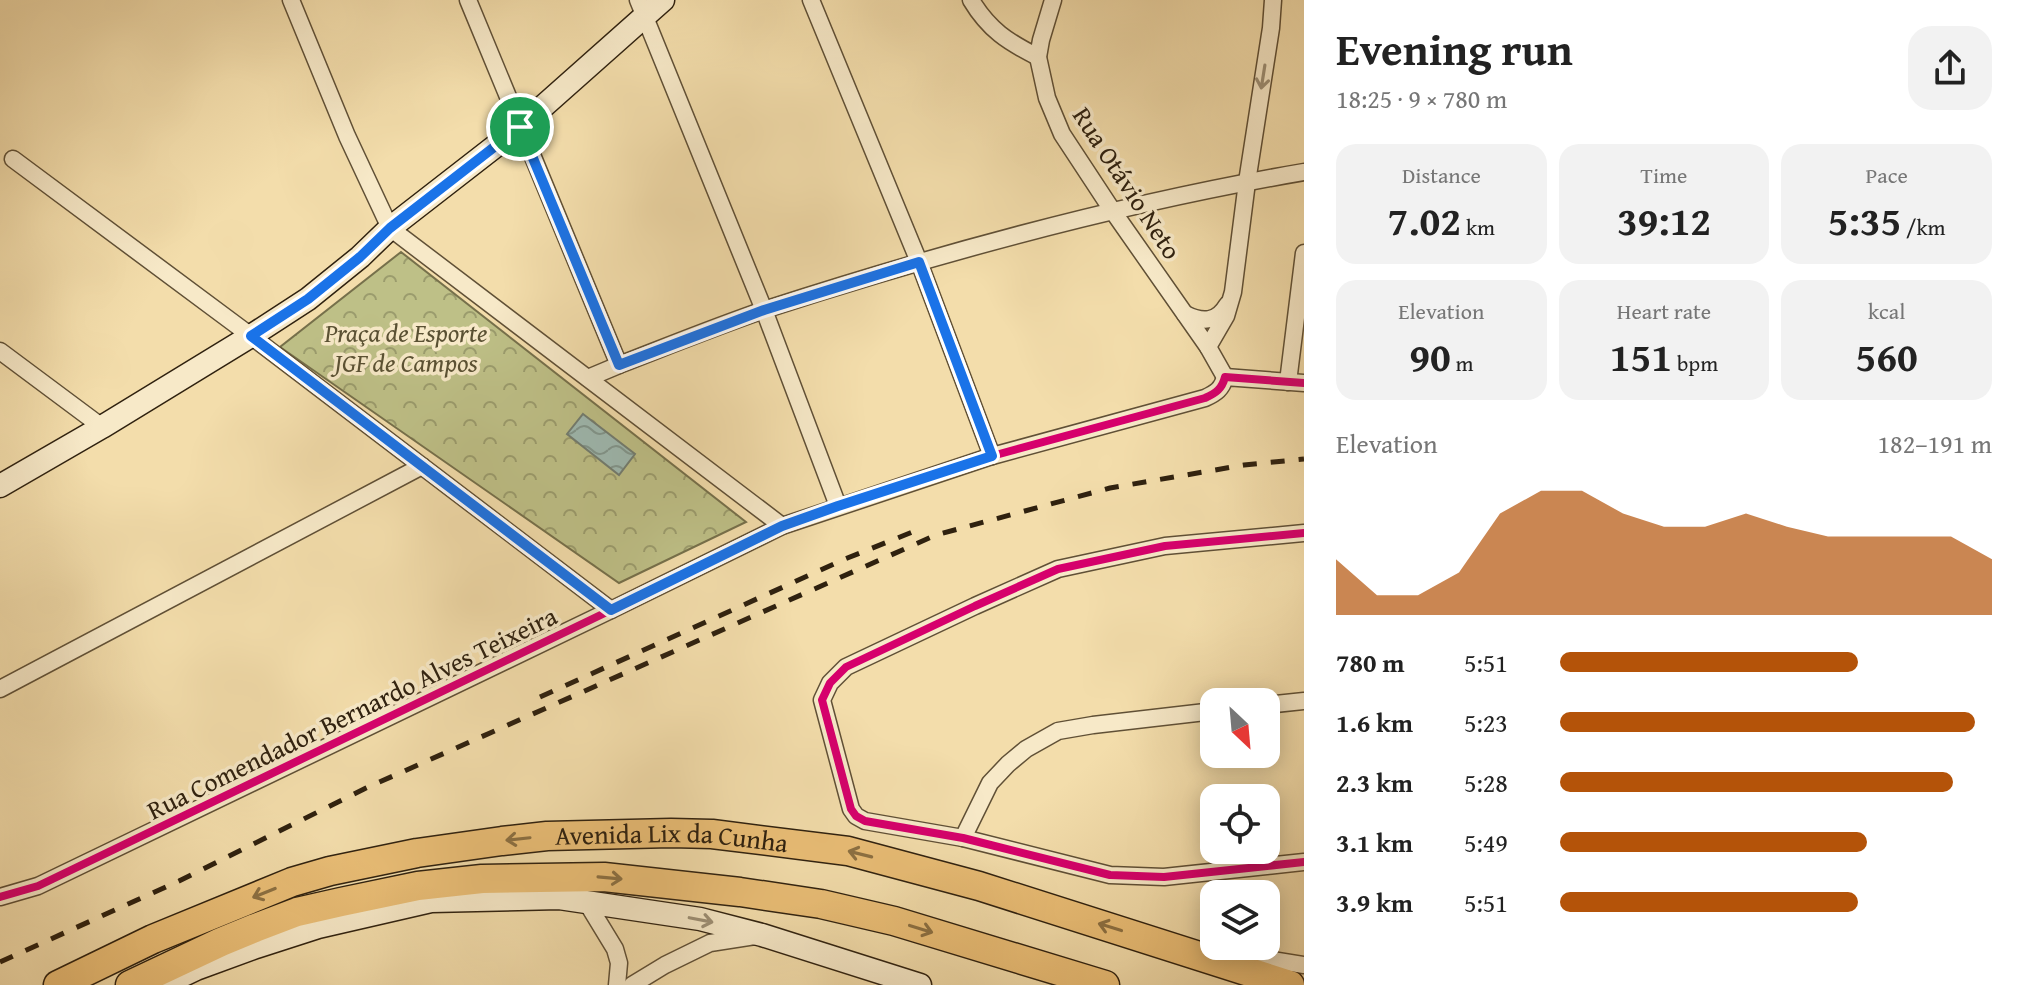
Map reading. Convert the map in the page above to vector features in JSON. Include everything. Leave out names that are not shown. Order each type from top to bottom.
[{"type":"highway","name":"Avenida Lix da Cunha","points":[[58,985],[153,939],[292,882],[330,871],[460,846],[547,836],[671,833],[712,834],[848,851],[979,886],[1290,985]]},
{"type":"highway","name":"Avenida Lix da Cunha","points":[[130,985],[221,942],[297,912],[418,886],[482,879],[604,877],[821,904],[894,921],[1105,985]]},
{"type":"highway","points":[[255,928],[431,901]]},
{"type":"highway","points":[[162,985],[221,942]]},
{"type":"main road","points":[[0,486],[102,427],[308,299],[390,228],[520,127],[641,8],[663,0]]},
{"type":"main road","points":[[162,985],[208,965],[318,927],[431,901],[559,898],[700,919],[762,935],[920,985]]},
{"type":"street","points":[[291,0],[347,136],[390,228],[782,526]]},
{"type":"street","points":[[468,0],[619,365]]},
{"type":"street","points":[[811,0],[919,262],[992,456]]},
{"type":"street","points":[[971,0],[983,20],[1008,42],[1038,57]]},
{"type":"street","name":"Rua Otávio Neto","points":[[1053,0],[1038,57],[1047,98],[1062,134],[1208,347],[1225,377]]},
{"type":"street","points":[[1208,347],[1226,316],[1233,292],[1273,0]]},
{"type":"street","points":[[641,8],[764,310],[838,506]]},
{"type":"street","points":[[13,159],[611,610]]},
{"type":"street","points":[[588,378],[764,310],[919,262],[1112,210],[1304,172]]},
{"type":"street","points":[[1225,377],[1296,383],[1304,253]]},
{"type":"street","points":[[1185,314],[1203,321],[1220,315],[1233,292]]},
{"type":"street","points":[[0,351],[102,427]]},
{"type":"street","name":"Rua Comendador Bernardo Alves Teixeira","points":[[0,897],[38,886],[782,526],[992,456],[1205,398],[1223,386],[1225,377]]},
{"type":"street","points":[[0,689],[422,466]]},
{"type":"street","points":[[1304,533],[1165,546],[1058,569],[846,667],[830,683],[822,700],[851,809],[865,821],[963,838],[1110,875],[1164,877],[1304,862]]},
{"type":"street","points":[[1280,704],[1304,701]]},
{"type":"street","points":[[963,838],[990,783],[1026,749],[1058,731],[1200,713]]},
{"type":"street","points":[[587,903],[615,949],[619,963],[617,985]]},
{"type":"street","points":[[632,985],[710,943],[762,935]]},
{"type":"street","points":[[1150,939],[1304,965]]},
{"type":"green space","name":"Praça de Esporte JGF de Campos","points":[[401,252],[746,522],[619,583],[280,347]]},
{"type":"water","points":[[583,414],[635,454],[619,475],[567,434]]},
{"type":"railway","points":[[0,962],[179,881],[366,788],[936,535],[1110,488],[1244,465],[1304,459]]},
{"type":"railway","points":[[540,697],[845,559],[920,529]]},
{"type":"cycle path","points":[[0,897],[38,886],[782,526],[992,456],[1205,398],[1218,390],[1225,377],[1304,383]]},
{"type":"cycle path","points":[[1304,533],[1165,546],[1058,569],[846,667],[830,683],[822,700],[851,809],[865,821],[963,838],[1110,875],[1164,877],[1304,862]]},
{"type":"route","points":[[520,127],[619,365],[764,310],[919,262],[992,456],[782,526],[611,610],[251,336],[308,299],[390,228],[520,127]]}]
